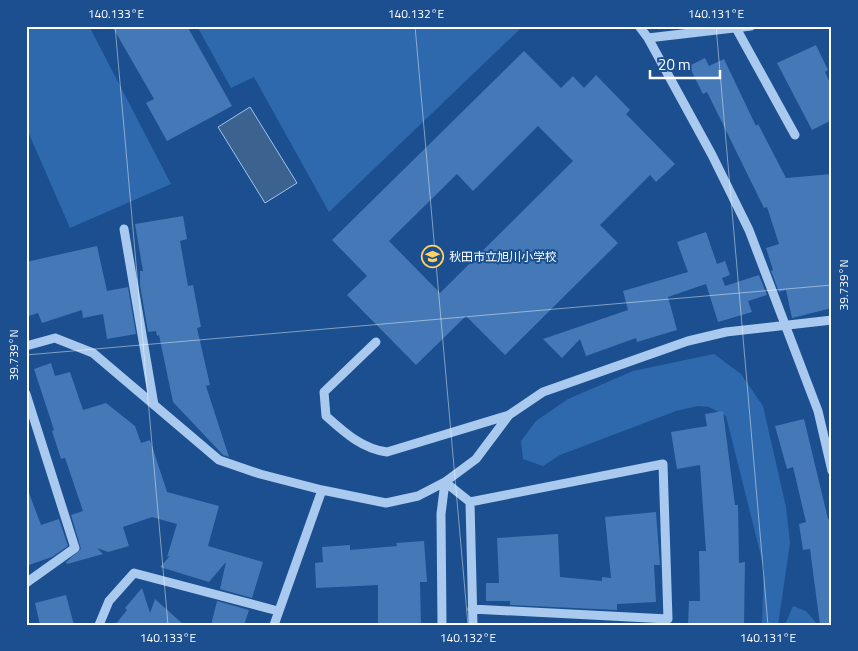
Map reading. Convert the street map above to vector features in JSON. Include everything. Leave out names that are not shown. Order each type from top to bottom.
[{"type":"street","points":[[639,26],[648,38],[712,155],[749,230],[818,411],[832,471]]},
{"type":"street","points":[[648,38],[692,29],[751,26]]},
{"type":"street","points":[[736,28],[795,135]]},
{"type":"street","points":[[124,229],[154,405]]},
{"type":"street","points":[[376,342],[324,392],[326,416],[345,433],[372,450],[387,452],[509,415],[543,392],[679,344],[726,332],[832,320]]},
{"type":"street","points":[[26,346],[55,338],[93,353],[219,460],[260,474],[322,490],[386,503],[418,496],[446,482],[476,459],[509,415]]},
{"type":"street","points":[[26,394],[75,548],[26,583]]},
{"type":"street","points":[[470,502],[663,464],[668,618],[472,609]]},
{"type":"street","points":[[446,482],[470,502],[473,625]]},
{"type":"street","points":[[442,625],[441,514],[446,482]]},
{"type":"street","points":[[274,625],[322,490]]},
{"type":"street","points":[[99,625],[109,601],[134,573],[278,611]]},
{"type":"shaded area","points":[[26,26],[89,26],[171,184],[70,228],[26,127]]},
{"type":"shaded area","points":[[197,26],[523,26],[329,212],[254,77],[231,88]]},
{"type":"shaded area","points":[[250,107],[297,183],[265,203],[218,127]]},
{"type":"shaded area","points":[[714,354],[741,374],[763,406],[786,507],[790,543],[778,625],[762,625],[764,568],[726,416],[709,407],[698,406],[676,411],[560,455],[543,466],[523,459],[521,441],[536,421],[568,399],[633,371]]},
{"type":"shaded area","points":[[793,606],[806,611],[818,625],[785,625]]},
{"type":"building","points":[[112,26],[187,26],[232,106],[167,141],[146,103],[154,99]]},
{"type":"building","points":[[816,45],[828,70],[825,72],[832,87],[832,120],[812,130],[777,63]]},
{"type":"building","points":[[524,51],[561,88],[573,76],[584,88],[596,75],[630,110],[626,114],[675,164],[656,182],[650,175],[600,225],[618,243],[505,355],[466,316],[416,365],[347,295],[367,276],[332,240]],"holes":[[[538,126],[573,161],[440,293],[389,241],[457,174],[473,191]]]},
{"type":"building","points":[[705,58],[709,66],[724,59],[756,126],[758,124],[786,178],[832,174],[832,308],[792,318],[786,290],[779,292],[771,271],[773,270],[766,248],[779,244],[767,207],[764,208],[707,92],[703,94],[689,66]]},
{"type":"building","points":[[183,216],[187,239],[180,241],[188,286],[193,285],[201,327],[197,328],[210,385],[206,386],[229,457],[223,455],[173,402],[159,335],[157,336],[156,331],[148,332],[140,285],[140,271],[143,271],[135,224]]},
{"type":"building","points":[[706,232],[717,264],[725,261],[730,275],[722,278],[725,286],[759,275],[767,295],[748,301],[752,312],[718,322],[706,284],[668,297],[677,330],[637,342],[636,338],[586,356],[580,339],[562,358],[543,339],[628,310],[623,291],[688,272],[677,242]]},
{"type":"building","points":[[97,246],[107,291],[128,287],[136,334],[107,339],[103,314],[83,318],[82,310],[42,323],[38,313],[26,317],[26,262]]},
{"type":"building","points":[[51,363],[55,376],[70,372],[83,410],[106,403],[135,426],[141,443],[150,440],[167,492],[219,506],[208,546],[263,562],[252,598],[220,589],[226,562],[209,582],[160,567],[170,556],[167,557],[177,524],[152,517],[123,527],[129,546],[108,552],[97,548],[103,554],[67,564],[66,562],[81,549],[71,515],[83,511],[65,458],[61,459],[52,431],[54,430],[34,369]]},
{"type":"building","points":[[723,411],[735,505],[738,505],[739,563],[745,562],[744,625],[688,625],[689,601],[700,601],[699,551],[706,551],[700,465],[677,469],[671,432],[707,426],[705,414]]},
{"type":"building","points":[[804,419],[828,519],[832,518],[832,624],[820,625],[810,549],[803,550],[799,524],[806,522],[793,467],[787,469],[775,426]]},
{"type":"building","points":[[26,493],[29,493],[41,525],[59,519],[68,546],[52,557],[26,566]]},
{"type":"building","points":[[656,512],[660,565],[654,565],[656,602],[617,604],[617,610],[510,605],[510,601],[486,601],[486,583],[499,583],[497,538],[558,534],[560,577],[602,581],[602,577],[611,578],[605,517]]},
{"type":"building","points":[[424,541],[427,582],[420,582],[421,625],[378,625],[378,585],[316,588],[315,563],[323,562],[322,547],[350,545],[350,550],[397,546],[396,543]]},
{"type":"building","points":[[142,588],[150,613],[155,599],[184,625],[115,625],[127,610],[125,608]]},
{"type":"building","points":[[66,595],[74,625],[40,625],[35,603]]},
{"type":"building","points":[[217,601],[249,610],[244,625],[211,625]]},
{"type":"place","name":"秋田市立旭川小学校","points":[[433,256]]}]
